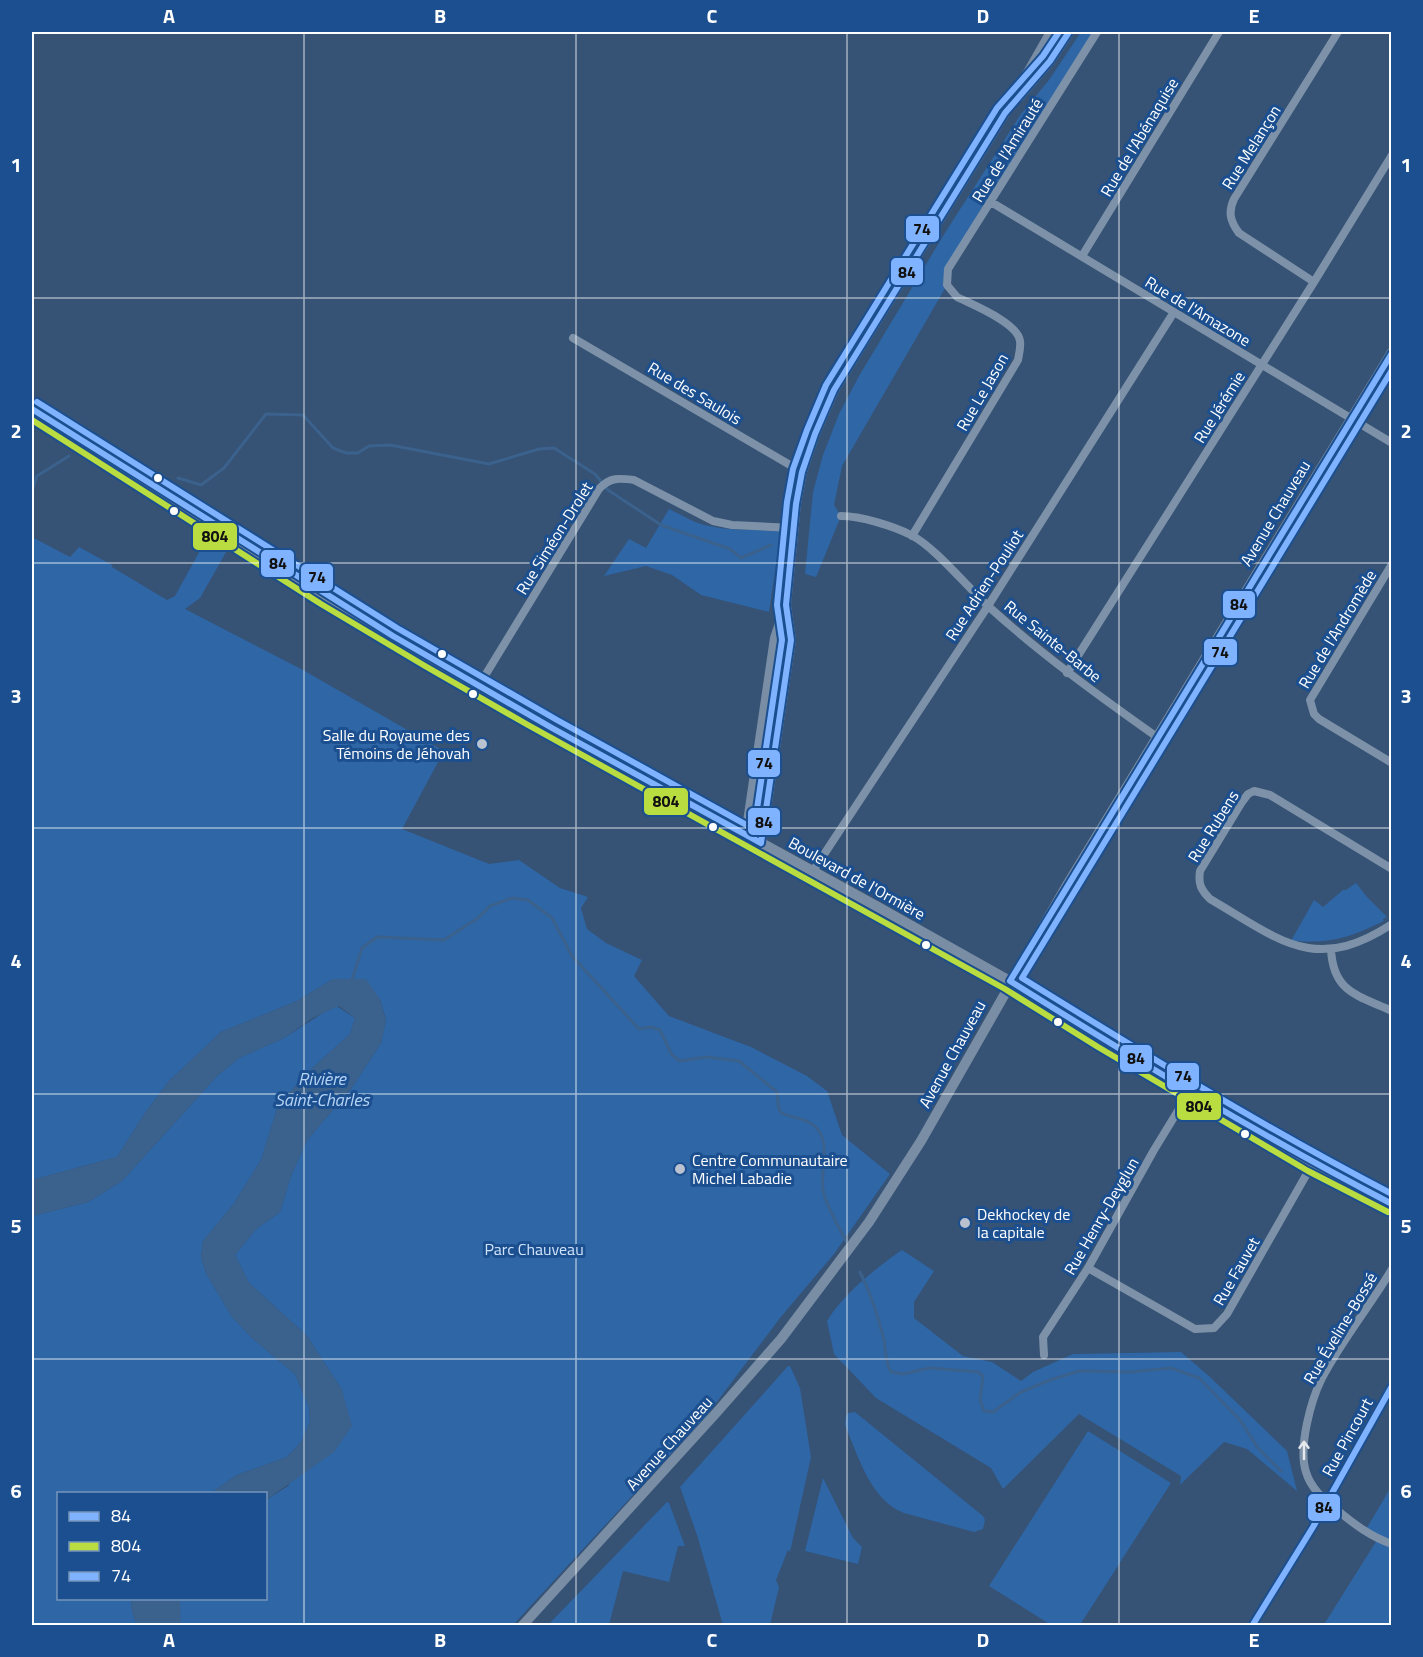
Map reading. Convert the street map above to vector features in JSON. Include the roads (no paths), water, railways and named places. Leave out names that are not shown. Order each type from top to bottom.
[{"type":"main road","points":[[746,835],[775,638],[786,605],[793,528],[802,472],[815,434],[834,390],[1005,113],[1051,32]]},
{"type":"main road","points":[[1005,113],[1050,61],[1069,32]]},
{"type":"main road","name":"Avenue Chauveau","points":[[522,1626],[781,1339],[896,1182],[1010,981],[1350,417],[1392,352]]},
{"type":"main road","name":"Boulevard de l'Ormière","points":[[32,409],[326,596],[478,687],[1010,981],[1191,1092],[1392,1204]]},
{"type":"main road","points":[[761,843],[791,640],[786,605]]},
{"type":"street","name":"Rue de l'Amirauté","points":[[947,285],[948,269],[1097,32]]},
{"type":"street","name":"Rue de l'Abénaquise","points":[[1082,256],[1219,32]]},
{"type":"street","name":"Rue Melançon","points":[[1314,282],[1239,233],[1233,225],[1230,208],[1334,33]]},
{"type":"street","name":"Rue Jérémie","points":[[1067,673],[1392,155]]},
{"type":"street","name":"Rue de l'Amazone","points":[[991,202],[1392,443]]},
{"type":"street","name":"Rue Le Jason","points":[[912,536],[1018,360],[1020,352],[1021,341],[1018,333],[1010,325],[957,297],[947,285]]},
{"type":"street","name":"Rue Adrien-Pouliot","points":[[813,871],[988,606],[1174,312]]},
{"type":"street","name":"Rue des Saulois","points":[[573,338],[802,472]]},
{"type":"street","name":"Rue Siméon-Drolet","points":[[478,687],[599,489],[607,481],[624,478],[634,480],[713,521],[732,525],[793,528]]},
{"type":"street","name":"Rue Sainte-Barbe","points":[[841,516],[877,523],[912,536],[938,556],[988,606],[1067,673],[1157,737]]},
{"type":"street","name":"Rue de l'Andromède","points":[[1392,564],[1310,700],[1319,719],[1392,763]]},
{"type":"street","name":"Rue Rubens","points":[[1331,949],[1312,950],[1278,938],[1210,899],[1203,892],[1199,884],[1200,871],[1248,794],[1254,791],[1270,795],[1392,869]]},
{"type":"street","points":[[1392,924],[1368,938],[1331,949],[1334,974],[1340,983],[1359,996],[1392,1011]]},
{"type":"street","name":"Rue Henry-Deyglun","points":[[1044,1355],[1043,1337],[1088,1268],[1154,1150],[1191,1092]]},
{"type":"street","name":"Rue Fauvet","points":[[1088,1268],[1195,1329],[1214,1329],[1227,1314],[1313,1162]]},
{"type":"street","name":"Rue Éveline-Bossé","points":[[1392,1269],[1322,1379],[1310,1411],[1304,1443],[1305,1470],[1312,1487],[1326,1501],[1377,1539],[1392,1544]]},
{"type":"street","name":"Rue Pincourt","points":[[1251,1626],[1392,1385]]},
{"type":"water","name":"Rivière Saint-Charles","points":[[333,979],[366,979],[380,999],[386,1021],[381,1043],[351,1089],[307,1140],[291,1176],[280,1212],[256,1229],[235,1255],[249,1283],[307,1336],[342,1390],[352,1426],[334,1452],[267,1499],[267,1492],[212,1492],[237,1475],[287,1457],[301,1442],[310,1422],[309,1407],[295,1374],[252,1338],[232,1317],[206,1273],[201,1257],[203,1241],[233,1205],[261,1160],[278,1106],[307,1073],[350,1034],[355,1018],[339,1006],[314,1017],[284,1038],[239,1058],[217,1076],[122,1181],[88,1202],[32,1216],[32,1180],[117,1157],[169,1081],[221,1032],[297,1001]]},
{"type":"water","points":[[132,1600],[180,1600],[181,1625],[136,1625],[131,1606]]},
{"type":"waterway","points":[[178,478],[201,485],[224,468],[266,414],[303,415],[333,448],[346,453],[358,453],[369,446],[390,445],[489,464],[539,449],[554,448],[595,474],[608,490],[661,525],[730,549],[741,558],[771,545]]},
{"type":"waterway","points":[[32,491],[37,476],[69,456]]},
{"type":"waterway","points":[[352,980],[362,948],[377,937],[444,940],[478,918],[490,906],[512,898],[528,900],[552,918],[572,956],[639,1029],[651,1027],[660,1030],[672,1055],[680,1061],[706,1057],[739,1061],[777,1092],[778,1107],[782,1113],[815,1126],[824,1145],[822,1183],[824,1196],[846,1241]]},
{"type":"waterway","points":[[860,1272],[876,1313],[891,1372],[903,1374],[929,1368],[978,1372],[983,1376],[980,1400],[984,1411],[993,1412],[1021,1392],[1079,1371],[1131,1372],[1171,1368],[1199,1378],[1240,1420],[1258,1448],[1281,1471]]},
{"type":"place","name":"Salle du Royaume des Témoins de Jéhovah","points":[[482,744]]},
{"type":"place","name":"Centre Communautaire Michel Labadie","points":[[680,1169]]},
{"type":"place","name":"Dekhockey de la capitale","points":[[965,1223]]},
{"type":"park label","name":"Parc Chauveau","points":[[534,1249]]}]
